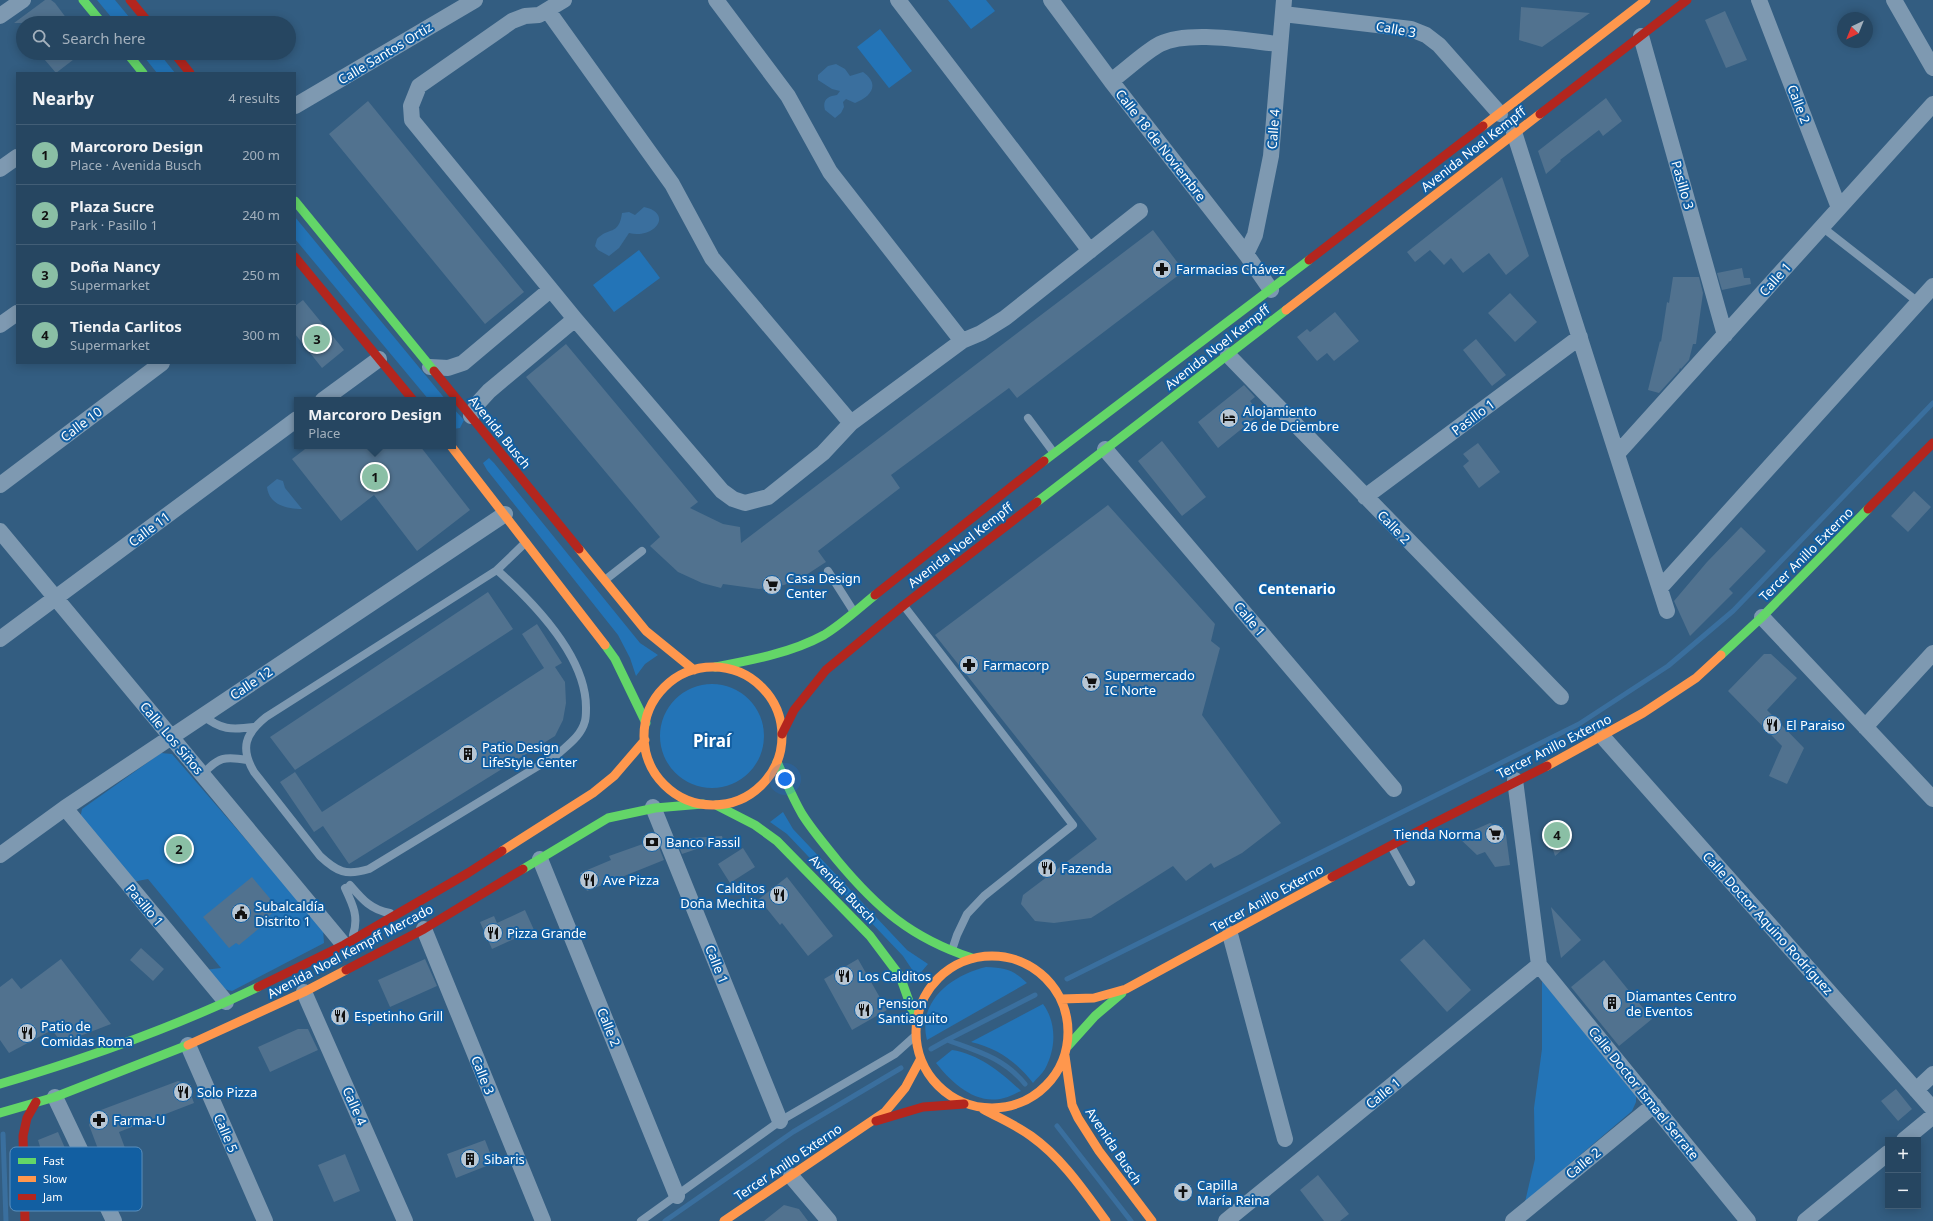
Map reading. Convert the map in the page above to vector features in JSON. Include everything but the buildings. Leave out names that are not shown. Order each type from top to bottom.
[{"type":"main road","points":[[83,0],[96,16]]},
{"type":"main road","points":[[130,0],[143,16]]},
{"type":"main road","name":"Avenida Noel Kempff","points":[[715,667],[775,655],[794,648],[820,636],[854,612],[1054,453],[1500,119],[1596,39],[1646,0]]},
{"type":"main road","name":"Avenida Noel Kempff","points":[[782,734],[794,710],[826,670],[904,605],[1135,426],[1226,352],[1381,237],[1515,127],[1641,36],[1687,0]]},
{"type":"main road","points":[[1555,83],[1585,59],[1596,39]]},
{"type":"main road","points":[[130,60],[137,71]]},
{"type":"main road","points":[[180,60],[189,72]]},
{"type":"main road","points":[[1381,237],[1393,219],[1487,145],[1491,140]]},
{"type":"main road","name":"Avenida Busch","points":[[296,202],[430,367],[451,397]]},
{"type":"main road","points":[[296,260],[411,397]]},
{"type":"main road","points":[[1223,337],[1225,332],[1254,308],[1266,293]]},
{"type":"main road","points":[[1135,426],[1169,391],[1171,381],[1168,367]]},
{"type":"main road","name":"Avenida Busch","points":[[456,405],[468,422],[498,450],[646,631],[694,670]]},
{"type":"main road","name":"Tercer Anillo Externo","points":[[1061,999],[1094,998],[1126,989],[1391,846],[1515,780],[1602,736],[1643,713],[1696,678],[1762,617],[1933,443]]},
{"type":"main road","points":[[485,448],[498,450]]},
{"type":"main road","points":[[453,449],[596,632],[615,659],[646,723]]},
{"type":"main road","points":[[473,457],[471,465],[473,473]]},
{"type":"main road","points":[[715,667],[732,670],[743,674],[762,687],[773,701],[780,717],[782,734],[781,748],[777,762],[764,782],[746,796],[732,802],[716,805],[703,804],[685,799],[670,789],[657,775],[649,758],[645,740],[646,723],[652,705],[662,689],[676,677],[694,670],[715,667]]},
{"type":"main road","name":"Avenida Noel Kempff Mercado","points":[[0,1084],[71,1063],[139,1038],[225,1012],[468,873],[594,793],[614,776],[645,740]]},
{"type":"main road","name":"Avenida Busch","points":[[777,762],[803,816],[852,879],[889,915],[920,937],[951,952],[972,958]]},
{"type":"main road","name":"Avenida Noel Kempff Mercado","points":[[0,1113],[59,1096],[188,1045],[304,992],[424,929],[608,818],[633,810],[653,807],[703,804]]},
{"type":"main road","name":"Avenida Busch","points":[[716,805],[755,826],[777,841],[870,936],[900,976],[916,1021]]},
{"type":"main road","points":[[449,895],[468,873]]},
{"type":"main road","points":[[991,956],[1010,958],[1023,962],[1046,978],[1061,999],[1068,1027],[1068,1046],[1065,1056],[1053,1079],[1034,1097],[1009,1107],[983,1108],[964,1104],[946,1094],[931,1079],[920,1060],[915,1036],[916,1021],[922,1000],[934,981],[952,966],[972,958],[991,956]]},
{"type":"main road","points":[[304,992],[309,982],[315,975]]},
{"type":"main road","name":"Tercer Anillo Externo","points":[[1068,1046],[1095,1016],[1126,989]]},
{"type":"main road","points":[[114,1064],[218,1025],[225,1012]]},
{"type":"main road","name":"Avenida Busch","points":[[1065,1056],[1072,1105],[1078,1118],[1099,1151],[1152,1221]]},
{"type":"main road","name":"Tercer Anillo Externo","points":[[724,1221],[885,1112],[902,1092],[920,1060]]},
{"type":"main road","points":[[21,1088],[56,1076],[71,1063]]},
{"type":"main road","points":[[59,1096],[84,1075]]},
{"type":"main road","points":[[23,1147],[23,1136],[27,1118],[36,1102]]},
{"type":"main road","name":"Tercer Anillo Externo","points":[[867,1124],[923,1107],[964,1104]]},
{"type":"main road","points":[[983,1108],[1031,1136],[1074,1180],[1106,1221]]},
{"type":"main road","points":[[24,1211],[24,1221]]},
{"type":"street","points":[[0,16],[23,0]]},
{"type":"street","name":"Calle Santos Ortiz","points":[[296,105],[475,0]]},
{"type":"street","points":[[564,0],[548,11],[539,15],[525,16],[512,21],[419,86],[411,106],[412,120],[550,290],[722,491],[733,499],[745,504],[768,497],[823,453],[851,423],[962,341],[981,333],[1005,318],[1140,211]]},
{"type":"street","points":[[716,0],[788,96],[830,172],[962,341]]},
{"type":"street","points":[[898,0],[1090,252]]},
{"type":"street","name":"Calle 18 de Noviembre","points":[[1051,0],[1246,254],[1266,293]]},
{"type":"street","name":"Calle 2","points":[[1760,0],[1840,208]]},
{"type":"street","points":[[1894,0],[1933,68]]},
{"type":"street","name":"Calle 4","points":[[1246,254],[1256,235],[1271,156],[1279,44],[1284,7]]},
{"type":"street","name":"Calle 3","points":[[1284,7],[1412,30],[1426,35],[1439,45],[1500,119]]},
{"type":"street","points":[[548,11],[672,184],[712,258],[851,423]]},
{"type":"street","points":[[1112,81],[1160,44],[1176,39],[1192,36],[1279,44]]},
{"type":"street","name":"Pasillo 3","points":[[1641,36],[1725,335]]},
{"type":"street","name":"Calle 1","points":[[1617,454],[1933,104]]},
{"type":"street","points":[[1515,127],[1580,338],[1667,611]]},
{"type":"street","points":[[0,169],[16,158]]},
{"type":"street","points":[[1660,588],[1933,286]]},
{"type":"street","points":[[430,367],[448,368],[463,363],[550,290]]},
{"type":"street","points":[[0,325],[16,314]]},
{"type":"street","points":[[468,422],[478,404],[489,391],[575,319]]},
{"type":"street","name":"Pasillo 1","points":[[1365,497],[1580,338]]},
{"type":"street","name":"Calle 2","points":[[1226,352],[1365,497],[1562,697]]},
{"type":"street","points":[[327,397],[379,359]]},
{"type":"street","name":"Calle 10","points":[[0,485],[161,364]]},
{"type":"street","name":"Calle 11","points":[[0,639],[294,421]]},
{"type":"street","name":"Calle 1","points":[[1105,449],[1394,789]]},
{"type":"street","name":"Calle 12","points":[[0,855],[65,808],[171,736],[505,514]]},
{"type":"street","name":"Calle Los Siños","points":[[0,531],[203,774],[347,943]]},
{"type":"street","points":[[1762,617],[1933,799]]},
{"type":"street","points":[[1865,727],[1933,654]]},
{"type":"street","name":"Calle Doctor Aquino Rodríguez","points":[[1602,736],[1933,1109]]},
{"type":"street","points":[[1515,780],[1539,966]]},
{"type":"street","name":"Calle 1","points":[[653,807],[780,1122]]},
{"type":"street","name":"Pasillo 1","points":[[65,808],[225,1012]]},
{"type":"street","name":"Calle 2","points":[[540,859],[677,1196]]},
{"type":"street","name":"Calle 3","points":[[424,929],[543,1221]]},
{"type":"street","points":[[1230,934],[1285,1139]]},
{"type":"street","name":"Calle 1","points":[[1226,1221],[1539,966]]},
{"type":"street","name":"Calle Doctor Ismael Serrate","points":[[1539,966],[1748,1221]]},
{"type":"street","name":"Calle 4","points":[[304,992],[405,1221]]},
{"type":"street","name":"Calle 5","points":[[188,1045],[264,1221]]},
{"type":"street","points":[[1916,1090],[1933,1074]]},
{"type":"street","points":[[59,1096],[81,1147]]},
{"type":"street","name":"Calle 2","points":[[1513,1221],[1654,1106]]},
{"type":"street","points":[[1908,1137],[1933,1116]]},
{"type":"street","points":[[1805,1221],[1885,1155]]},
{"type":"street","points":[[791,1176],[829,1221]]},
{"type":"street","points":[[110,1211],[114,1221]]},
{"type":"lane","points":[[1822,227],[1918,302]]},
{"type":"lane","points":[[1028,418],[1054,453]]},
{"type":"lane","points":[[497,570],[516,587],[556,632],[579,670],[586,697],[585,721],[576,739],[558,754],[369,869],[356,873],[343,872],[331,866],[320,856],[254,772],[247,760],[245,749],[248,736],[254,727],[266,717],[497,570],[526,542]]},
{"type":"lane","points":[[604,581],[642,551]]},
{"type":"lane","points":[[828,571],[854,612]]},
{"type":"lane","points":[[904,605],[1073,825],[984,896],[967,914],[951,952]]},
{"type":"lane","points":[[202,716],[223,728],[254,727]]},
{"type":"lane","points":[[203,774],[220,758],[232,757],[247,760]]},
{"type":"lane","points":[[1391,846],[1411,882]]},
{"type":"lane","points":[[347,943],[356,918],[347,887],[371,907],[397,914]]},
{"type":"lane","points":[[641,1221],[780,1122],[895,1054],[915,1036]]},
{"type":"shaded area","points":[[97,0],[115,0],[128,16],[110,16]]},
{"type":"shaded area","points":[[948,0],[986,0],[995,11],[971,29]]},
{"type":"shaded area","points":[[880,29],[912,71],[889,88],[857,47]]},
{"type":"shaded area","points":[[147,60],[165,60],[174,72],[156,72]]},
{"type":"shaded area","points":[[836,64],[845,69],[850,76],[863,72],[871,81],[872,89],[866,97],[855,103],[846,99],[843,102],[844,107],[841,113],[835,118],[825,110],[824,104],[826,99],[837,95],[840,91],[832,89],[818,80],[818,75],[828,66]]},
{"type":"shaded area","points":[[644,207],[653,210],[658,214],[658,224],[653,229],[639,234],[629,233],[619,248],[609,256],[598,250],[595,246],[597,239],[601,235],[616,228],[621,220],[622,213],[629,212],[635,215]]},
{"type":"shaded area","points":[[296,218],[444,397],[427,397],[296,240]]},
{"type":"shaded area","points":[[639,250],[660,278],[614,312],[593,285]]},
{"type":"shaded area","points":[[456,411],[464,420],[460,428],[456,429]]},
{"type":"shaded area","points":[[489,458],[640,643],[658,655],[645,664],[636,676],[630,658],[618,635],[487,470],[483,463]]},
{"type":"shaded area","points":[[277,479],[283,481],[285,488],[302,509],[285,507],[275,502],[271,498],[267,487]]},
{"type":"shaded area","points":[[712,684],[732,688],[741,692],[749,699],[756,707],[760,716],[764,736],[760,756],[756,765],[749,773],[741,780],[732,784],[712,788],[692,784],[683,780],[675,773],[668,765],[664,756],[660,736],[664,716],[668,707],[675,699],[683,692],[692,688]]},
{"type":"shaded area","points":[[161,753],[172,754],[323,929],[324,943],[232,991],[220,988],[204,970],[221,968],[148,879],[132,882],[80,819],[82,809]]},
{"type":"shaded area","points":[[783,812],[793,829],[907,950],[928,964],[917,977],[903,956],[787,834],[770,822]]},
{"type":"shaded area","points":[[986,967],[1008,970],[1027,983],[927,1040],[925,1026],[927,1013],[932,1002],[940,992],[961,976]]},
{"type":"shaded area","points":[[1542,981],[1636,1094],[1636,1102],[1632,1111],[1525,1202],[1535,1159],[1534,1108],[1542,1049]]},
{"type":"shaded area","points":[[1043,1004],[1051,1019],[1053,1028],[1053,1045],[1049,1061],[1045,1069],[1033,1083],[1027,1075],[1006,1057],[989,1048],[971,1042]]},
{"type":"shaded area","points":[[952,1050],[962,1052],[990,1065],[1021,1091],[1011,1096],[994,1100],[984,1099],[965,1091],[949,1078],[936,1063]]},
{"type":"waterway","points":[[1067,979],[1579,724],[1668,666],[1733,611],[1933,403]]},
{"type":"waterway","points":[[931,1049],[1035,995]]},
{"type":"waterway","points":[[947,1040],[989,1056],[1008,1068],[1025,1084]]},
{"type":"waterway","points":[[665,1221],[793,1132],[901,1068]]},
{"type":"waterway","points":[[1057,1126],[1131,1221]]},
{"type":"waterway","points":[[3,1134],[6,1221]]},
{"type":"traffic: fast","points":[[83,0],[96,16]]},
{"type":"traffic: fast","points":[[133,60],[142,72]]},
{"type":"traffic: fast","points":[[296,202],[434,371]]},
{"type":"traffic: fast","points":[[1044,461],[1309,260]]},
{"type":"traffic: fast","points":[[1037,502],[1286,310]]},
{"type":"traffic: fast","points":[[1721,655],[1762,617],[1868,509]]},
{"type":"traffic: fast","points":[[715,667],[743,662],[798,647],[824,635],[875,595]]},
{"type":"traffic: fast","points":[[605,645],[615,659],[646,723]]},
{"type":"traffic: fast","points":[[777,762],[795,801],[806,820],[837,860],[866,893],[897,920],[913,931],[950,950],[972,958]]},
{"type":"traffic: fast","points":[[523,869],[608,818],[655,808],[703,804]]},
{"type":"traffic: fast","points":[[716,805],[755,825],[777,841],[870,936],[900,976],[916,1021]]},
{"type":"traffic: fast","points":[[0,1084],[66,1064],[131,1041],[227,1002],[258,987]]},
{"type":"traffic: fast","points":[[1068,1046],[1095,1016],[1122,993]]},
{"type":"traffic: fast","points":[[0,1113],[55,1097],[188,1045]]},
{"type":"traffic: slow","points":[[1483,126],[1646,0]]},
{"type":"traffic: slow","points":[[1286,310],[1540,114]]},
{"type":"traffic: slow","points":[[453,449],[605,645]]},
{"type":"traffic: slow","points":[[579,549],[646,631],[694,670]]},
{"type":"traffic: slow","points":[[1547,766],[1643,713],[1696,678],[1721,655]]},
{"type":"traffic: slow","points":[[713,667],[733,670],[745,675],[762,687],[774,704],[779,716],[782,736],[779,756],[774,768],[762,785],[745,797],[733,802],[713,805],[693,802],[681,797],[664,785],[652,768],[647,756],[644,736],[647,716],[652,704],[664,687],[681,675],[693,670],[713,667]]},
{"type":"traffic: slow","points":[[502,851],[593,793],[614,776],[645,740]]},
{"type":"traffic: slow","points":[[1061,999],[1094,998],[1126,989],[1332,877]]},
{"type":"traffic: slow","points":[[999,956],[1021,961],[1034,968],[1046,978],[1056,990],[1063,1003],[1067,1017],[1068,1032],[1067,1047],[1063,1061],[1056,1074],[1046,1086],[1034,1096],[1021,1103],[1007,1107],[985,1108],[963,1103],[950,1096],[938,1086],[928,1074],[921,1061],[917,1047],[916,1025],[921,1003],[928,990],[938,978],[950,968],[963,961],[977,957],[999,956]]},
{"type":"traffic: slow","points":[[188,1045],[304,992],[346,970]]},
{"type":"traffic: slow","points":[[1065,1056],[1072,1105],[1078,1118],[1099,1151],[1152,1221]]},
{"type":"traffic: slow","points":[[724,1221],[885,1112],[905,1088],[920,1060]]},
{"type":"traffic: slow","points":[[983,1109],[1019,1128],[1053,1154],[1072,1176],[1106,1221]]},
{"type":"traffic: jam","points":[[130,0],[143,16]]},
{"type":"traffic: jam","points":[[1540,114],[1687,0]]},
{"type":"traffic: jam","points":[[180,60],[189,72]]},
{"type":"traffic: jam","points":[[1309,260],[1483,126]]},
{"type":"traffic: jam","points":[[296,258],[411,397]]},
{"type":"traffic: jam","points":[[434,371],[455,397]]},
{"type":"traffic: jam","points":[[456,398],[579,549]]},
{"type":"traffic: jam","points":[[1868,509],[1933,443]]},
{"type":"traffic: jam","points":[[875,595],[1044,461]]},
{"type":"traffic: jam","points":[[782,734],[794,710],[826,670],[904,605],[1037,502]]},
{"type":"traffic: jam","points":[[1332,877],[1547,766]]},
{"type":"traffic: jam","points":[[258,987],[344,945],[468,873],[502,851]]},
{"type":"traffic: jam","points":[[346,970],[424,929],[523,869]]},
{"type":"traffic: jam","points":[[23,1147],[23,1136],[27,1118],[36,1102]]},
{"type":"traffic: jam","points":[[876,1121],[923,1107],[964,1104]]},
{"type":"traffic: jam","points":[[25,1211],[25,1221]]},
{"type":"place","name":"Farmacias Chávez","points":[[1162,269]]},
{"type":"place","name":"Doña Nancy","points":[[317,339]]},
{"type":"place","name":"Alojamiento 26 de Dciembre","points":[[1229,418]]},
{"type":"place","name":"Marcororo Design","points":[[375,477]]},
{"type":"place","name":"Casa Design Center","points":[[772,585]]},
{"type":"place","name":"Farmacorp","points":[[969,665]]},
{"type":"place","name":"Supermercado IC Norte","points":[[1091,682]]},
{"type":"place","name":"El Paraiso","points":[[1772,725]]},
{"type":"place","name":"Patio Design LifeStyle Center","points":[[468,754]]},
{"type":"place","name":"Tienda Norma","points":[[1495,834]]},
{"type":"place","name":"Tienda Carlitos","points":[[1557,835]]},
{"type":"place","name":"Banco Fassil","points":[[652,842]]},
{"type":"place","name":"Plaza Sucre","points":[[179,849]]},
{"type":"place","name":"Fazenda","points":[[1047,868]]},
{"type":"place","name":"Ave Pizza","points":[[589,880]]},
{"type":"place","name":"Calditos Doña Mechita","points":[[779,895]]},
{"type":"place","name":"Subalcaldía Distrito 1","points":[[241,913]]},
{"type":"place","name":"Pizza Grande","points":[[493,933]]},
{"type":"place","name":"Los Calditos","points":[[844,976]]},
{"type":"place","name":"Diamantes Centro de Eventos","points":[[1612,1003]]},
{"type":"place","name":"Pension Santiaguito","points":[[864,1010]]},
{"type":"place","name":"Espetinho Grill","points":[[340,1016]]},
{"type":"place","name":"Patio de Comidas Roma","points":[[27,1033]]},
{"type":"place","name":"Solo Pizza","points":[[183,1092]]},
{"type":"place","name":"Farma-U","points":[[99,1120]]},
{"type":"place","name":"Sibaris","points":[[470,1159]]},
{"type":"place","name":"Capilla María Reina","points":[[1183,1192]]},
{"type":"district","name":"Centenario","points":[[1297,588]]},
{"type":"district","name":"Piraí","points":[[712,740]]}]
